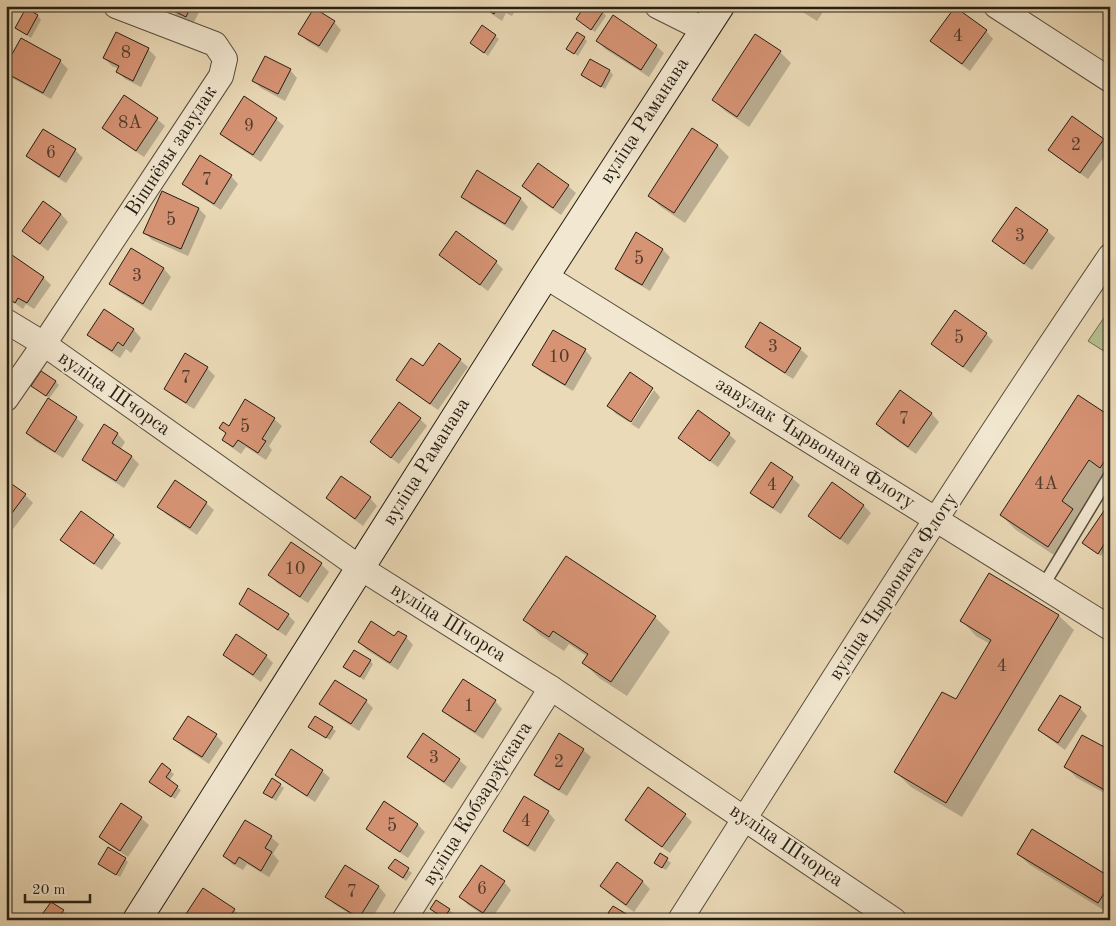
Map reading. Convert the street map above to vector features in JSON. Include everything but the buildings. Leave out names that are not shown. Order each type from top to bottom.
[{"type":"main road","name":"вуліца Раманава","points":[[137,920],[545,276],[720,6]]},
{"type":"street","name":"Вішнёвы завулак","points":[[6,399],[221,76],[225,59],[215,44],[116,6]]},
{"type":"street","points":[[657,6],[705,30]]},
{"type":"street","points":[[996,6],[1110,80]]},
{"type":"street","name":"вуліца Чырвонага Флоту","points":[[680,920],[936,520],[1110,256]]},
{"type":"street","name":"завулак Чырвонага Флоту","points":[[545,276],[1110,628]]},
{"type":"street","name":"вуліца Шчорса","points":[[6,321],[44,344],[359,568],[551,688],[894,920]]},
{"type":"street","name":"вуліца Кобзарэўскага","points":[[404,920],[551,688]]},
{"type":"lane","points":[[1043,586],[1110,475]]},
{"type":"green space","points":[[1110,309],[1110,355],[1088,341]]}]
